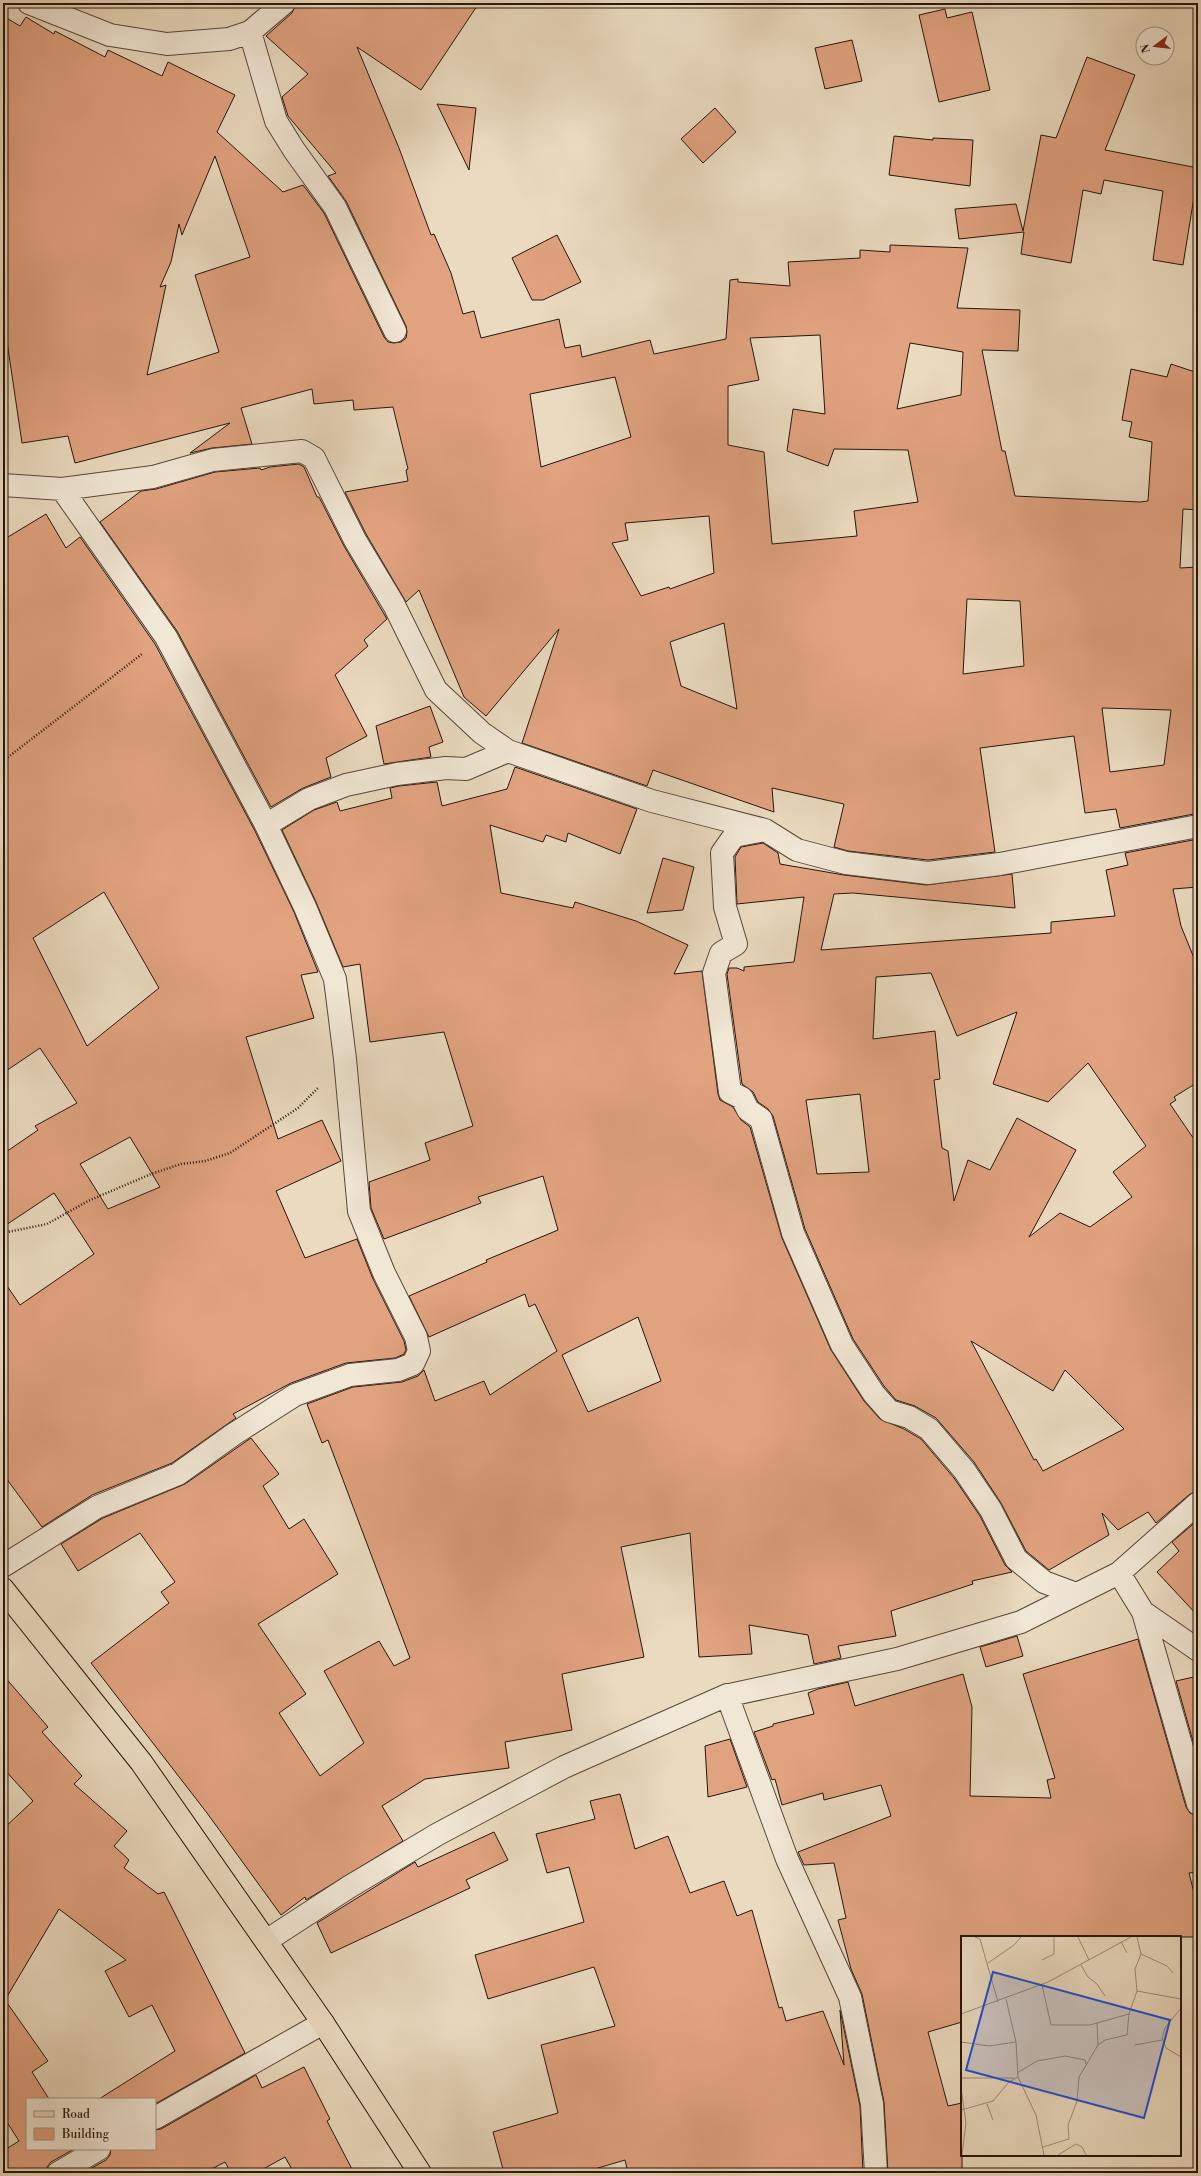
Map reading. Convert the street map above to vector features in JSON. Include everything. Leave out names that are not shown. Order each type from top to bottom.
[{"type":"main road","points":[[3,1589],[141,1762],[323,2023],[420,2173]]},
{"type":"street","points":[[29,3],[110,35],[167,44],[229,39],[250,32],[284,3]]},
{"type":"street","points":[[250,32],[276,121],[294,150],[335,207],[395,331]]},
{"type":"street","points":[[3,485],[62,489],[153,477],[213,460],[302,451],[314,458],[355,540],[394,605],[436,690],[482,732],[508,751],[652,801],[765,830],[797,850],[846,863],[928,872],[1000,864],[1198,826]]},
{"type":"street","points":[[3,1566],[97,1507],[178,1474],[234,1434],[295,1395],[350,1375],[398,1370],[413,1364],[420,1351],[416,1337],[384,1273],[359,1211],[345,1058],[335,979],[305,907],[266,825],[166,637],[62,489]]},
{"type":"street","points":[[266,825],[309,799],[346,785],[397,774],[446,768],[466,769],[508,751]]},
{"type":"street","points":[[765,830],[734,836],[722,853],[725,907],[736,944],[721,953],[714,973],[730,1092],[742,1098],[748,1110],[761,1118],[793,1233],[842,1345],[874,1394],[889,1411],[909,1416],[928,1429],[964,1470],[991,1510],[1016,1559],[1044,1582],[1076,1594]]},
{"type":"street","points":[[266,1941],[349,1887],[438,1834],[564,1767],[728,1695],[897,1659],[1021,1622],[1119,1573],[1198,1503]]},
{"type":"street","points":[[1119,1573],[1143,1612],[1198,1804]]},
{"type":"street","points":[[1143,1612],[1198,1650]]},
{"type":"street","points":[[728,1695],[787,1860],[850,1997],[872,2104],[876,2173]]},
{"type":"street","points":[[156,2117],[323,2023]]},
{"type":"street","points":[[58,2173],[98,2150]]},
{"type":"path","points":[[3,761],[166,637]]},
{"type":"path","points":[[3,1232],[47,1224],[88,1201],[137,1180],[181,1164],[205,1161],[230,1152],[298,1108],[345,1058]]},
{"type":"building","points":[[296,3],[479,3],[421,90],[357,47],[399,148],[431,235],[434,234],[451,273],[463,314],[474,311],[481,338],[559,319],[565,348],[580,345],[582,357],[650,340],[654,354],[726,339],[730,280],[738,279],[738,282],[790,286],[788,262],[860,258],[860,250],[890,252],[890,245],[968,248],[957,308],[1020,310],[1018,351],[982,350],[1002,451],[1005,451],[1015,496],[1140,502],[1148,501],[1152,442],[1129,437],[1132,422],[1122,420],[1131,369],[1167,377],[1171,364],[1198,373],[1198,510],[1183,509],[1180,568],[1198,567],[1198,785],[1194,814],[1120,828],[1116,809],[1085,813],[1074,736],[980,748],[995,852],[928,860],[848,851],[834,847],[844,804],[772,788],[774,812],[653,770],[647,786],[522,743],[559,629],[486,716],[464,697],[419,590],[406,602],[366,534],[345,492],[408,481],[406,470],[408,469],[393,407],[354,410],[353,400],[314,404],[312,389],[241,408],[252,444],[212,448],[190,453],[230,423],[75,463],[68,436],[22,443],[5,328],[3,327],[3,16],[20,26],[26,17],[54,34],[55,31],[105,57],[108,50],[162,76],[168,62],[235,95],[217,132],[283,192],[303,185],[324,213],[384,337],[388,342],[394,343],[401,342],[406,338],[406,326],[346,201],[328,176],[336,173],[288,116],[282,97],[308,74],[266,36],[292,13]],"holes":[[[215,156],[250,257],[195,275],[219,352],[147,375],[166,285],[160,287],[171,262],[179,224],[182,235]],[[820,335],[825,414],[793,409],[787,451],[828,466],[834,449],[908,450],[918,502],[854,511],[857,536],[772,544],[764,452],[728,445],[728,386],[759,380],[750,338]],[[910,343],[963,352],[961,395],[897,409]],[[615,377],[631,437],[541,467],[530,394]],[[709,516],[714,573],[670,589],[669,587],[641,596],[612,543],[628,540],[625,523]],[[967,599],[1020,601],[1024,666],[963,674]],[[724,623],[737,709],[681,686],[670,642]],[[1102,708],[1171,710],[1164,765],[1110,772]]]},
{"type":"building","points":[[945,9],[947,18],[972,12],[990,90],[939,102],[919,15]]},
{"type":"building","points":[[852,40],[862,81],[825,89],[815,48]]},
{"type":"building","points":[[1087,57],[1135,75],[1105,150],[1198,168],[1198,198],[1194,197],[1183,265],[1153,260],[1163,191],[1104,180],[1101,194],[1083,190],[1071,263],[1021,254],[1024,232],[959,239],[955,209],[1016,204],[1023,231],[1041,135],[1056,138]]},
{"type":"building","points":[[437,104],[476,108],[469,170]]},
{"type":"building","points":[[715,108],[736,132],[703,163],[681,139]]},
{"type":"building","points":[[894,136],[933,140],[933,138],[973,140],[970,186],[889,175]]},
{"type":"building","points":[[557,235],[581,282],[543,300],[532,300],[512,258]]},
{"type":"building","points":[[299,464],[304,467],[317,497],[319,497],[344,546],[387,619],[364,640],[368,646],[335,675],[367,736],[326,758],[331,777],[303,788],[271,807],[177,631],[100,522],[141,491],[156,489],[215,472],[260,468],[261,470],[270,467]]},
{"type":"building","points":[[46,514],[66,548],[80,537],[155,644],[255,831],[294,912],[318,972],[301,975],[314,1018],[246,1037],[278,1139],[322,1120],[341,1161],[276,1191],[305,1258],[357,1239],[373,1279],[404,1341],[406,1350],[404,1354],[395,1358],[346,1363],[291,1383],[233,1414],[236,1418],[172,1463],[92,1495],[42,1527],[3,1474],[3,1280],[20,1305],[94,1254],[54,1193],[3,1227],[3,1154],[38,1130],[35,1126],[77,1103],[40,1048],[3,1073],[3,540]],"holes":[[[104,892],[159,988],[87,1046],[33,938]],[[130,1137],[160,1187],[108,1209],[80,1164]]]},
{"type":"building","points":[[430,706],[443,742],[429,747],[431,757],[384,764],[376,726]]},
{"type":"building","points":[[515,767],[637,809],[620,854],[568,833],[566,842],[546,835],[543,842],[490,825],[501,893],[573,908],[575,902],[636,921],[688,945],[674,974],[702,971],[720,1100],[733,1107],[741,1120],[750,1127],[782,1238],[831,1350],[864,1401],[880,1419],[904,1429],[921,1439],[954,1478],[980,1516],[1005,1565],[1012,1572],[972,1581],[973,1584],[891,1611],[896,1636],[838,1646],[841,1658],[814,1664],[808,1635],[749,1625],[752,1654],[699,1657],[690,1533],[621,1547],[644,1657],[562,1674],[572,1730],[505,1742],[509,1768],[425,1779],[382,1806],[403,1841],[306,1900],[305,1897],[281,1915],[207,1813],[91,1663],[169,1603],[161,1592],[175,1582],[140,1533],[78,1571],[61,1544],[103,1518],[185,1484],[251,1438],[279,1474],[263,1486],[289,1529],[304,1519],[338,1574],[258,1624],[306,1694],[279,1713],[320,1776],[364,1743],[324,1671],[379,1641],[394,1666],[410,1658],[328,1440],[322,1443],[307,1404],[353,1387],[402,1382],[418,1376],[424,1370],[435,1401],[484,1381],[490,1395],[557,1351],[535,1304],[529,1307],[525,1294],[429,1337],[409,1296],[487,1262],[486,1260],[558,1230],[543,1176],[478,1197],[481,1203],[384,1239],[371,1208],[369,1182],[430,1160],[425,1143],[473,1126],[444,1032],[370,1042],[360,964],[343,967],[316,902],[282,830],[314,810],[337,802],[340,811],[392,798],[390,788],[399,786],[437,782],[442,806],[507,789]],"holes":[[[638,1317],[661,1381],[588,1412],[562,1355]]]},
{"type":"building","points":[[1198,839],[1198,887],[1173,889],[1181,926],[1198,968],[1198,1082],[1174,1097],[1176,1100],[1170,1104],[1198,1145],[1198,1491],[1190,1494],[1156,1523],[1148,1512],[1118,1530],[1102,1513],[1109,1535],[1049,1570],[1026,1551],[1001,1503],[974,1462],[936,1418],[915,1406],[896,1400],[884,1386],[853,1339],[805,1229],[773,1116],[768,1109],[758,1102],[753,1092],[742,1084],[727,974],[729,968],[737,968],[744,971],[744,967],[794,962],[804,897],[737,904],[735,857],[741,847],[763,843],[778,853],[780,864],[844,875],[926,885],[1012,874],[1015,908],[853,893],[834,894],[821,950],[1051,933],[1051,922],[1115,916],[1106,870],[1128,865],[1125,853]],"holes":[[[931,973],[957,1036],[1017,1012],[993,1084],[1048,1102],[1088,1063],[1146,1146],[1113,1172],[1132,1197],[1090,1227],[1060,1213],[1029,1237],[1076,1150],[1017,1118],[990,1170],[968,1160],[954,1201],[948,1151],[942,1148],[934,1080],[940,1079],[935,1031],[873,1039],[876,977]],[[860,1094],[869,1172],[817,1174],[806,1100]],[[971,1341],[1053,1391],[1065,1370],[1124,1429],[1043,1471],[1036,1459],[1034,1460]]]},
{"type":"building","points":[[663,858],[694,867],[683,910],[647,913]]},
{"type":"building","points":[[1198,1520],[1198,1616],[1157,1572],[1179,1551],[1172,1542]]},
{"type":"building","points":[[1017,1636],[1023,1656],[986,1667],[980,1647]]},
{"type":"building","points":[[1138,1639],[1186,1807],[1190,1813],[1198,1816],[1198,1872],[1189,1873],[1198,1909],[1198,1937],[961,1936],[961,2022],[928,2032],[948,2106],[961,2103],[962,2173],[888,2173],[884,2102],[862,1994],[851,1969],[838,1920],[846,1918],[834,1863],[804,1865],[798,1852],[891,1816],[881,1785],[824,1800],[823,1793],[782,1805],[775,1779],[772,1780],[754,1732],[773,1726],[773,1724],[814,1714],[808,1693],[818,1689],[848,1682],[855,1706],[963,1674],[972,1707],[970,1796],[1051,1798],[1047,1780],[1055,1778],[1023,1674]]},
{"type":"building","points":[[3,1675],[48,1727],[42,1732],[82,1776],[74,1784],[127,1831],[114,1846],[129,1860],[124,1868],[158,1894],[164,1892],[245,2053],[156,2103],[156,2098],[101,2098],[175,2051],[152,2005],[129,2017],[105,1971],[126,1960],[59,1909],[5,2000],[48,2061],[32,2072],[48,2098],[26,2098],[26,2150],[72,2150],[51,2162],[47,2167],[46,2173],[3,2173],[3,2151],[19,2141],[3,2116],[3,1829],[33,1801],[3,1768]]},
{"type":"building","points":[[1198,1676],[1198,1759],[1176,1681]]},
{"type":"building","points":[[730,1739],[747,1787],[708,1797],[705,1746]]},
{"type":"building","points":[[620,1794],[635,1849],[668,1836],[690,1893],[724,1881],[737,1916],[752,1910],[779,2008],[782,2007],[786,2021],[823,2011],[844,2065],[840,2010],[860,2106],[863,2173],[628,2173],[625,2160],[581,2173],[504,2173],[493,2132],[558,2113],[541,2045],[615,2026],[594,1967],[488,1999],[475,1955],[584,1922],[569,1867],[547,1873],[536,1834],[595,1819],[590,1801]]},
{"type":"building","points":[[494,1832],[508,1860],[466,1880],[470,1888],[331,1953],[317,1923],[415,1862],[418,1867]]},
{"type":"building","points":[[304,2067],[330,2119],[327,2121],[354,2173],[294,2173],[285,2157],[256,2173],[231,2173],[225,2162],[204,2173],[83,2173],[106,2160],[110,2155],[111,2150],[156,2150],[156,2130],[161,2129],[256,2075],[262,2088]]}]
